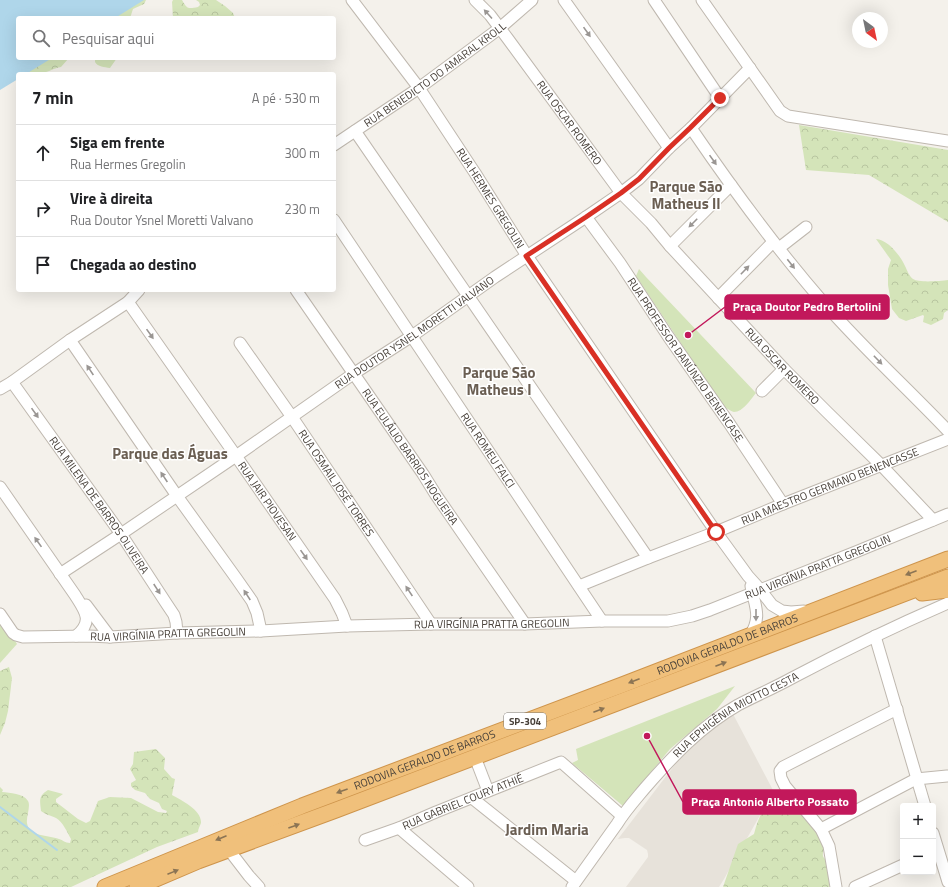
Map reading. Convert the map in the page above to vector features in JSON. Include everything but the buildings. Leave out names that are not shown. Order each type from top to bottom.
[{"type":"highway","name":"RODOVIA GERALDO DE BARROS","points":[[104,887],[302,806],[821,609],[948,559]]},
{"type":"highway","name":"RODOVIA GERALDO DE BARROS","points":[[137,887],[229,850],[948,577]]},
{"type":"highway","points":[[897,596],[948,590]]},
{"type":"highway","points":[[365,799],[412,788],[478,765],[548,737],[576,719]]},
{"type":"street","name":"RUA HERMES GREGOLIN","points":[[352,0],[419,88],[475,173],[526,256],[716,532],[748,576],[756,592],[772,605]]},
{"type":"street","name":"RUA OSCAR ROMERO","points":[[475,0],[500,28],[621,193],[651,223],[670,246],[784,369],[882,466],[933,520]]},
{"type":"street","name":"RUA BENEDICTO DO AMARAL KROLL","points":[[336,144],[419,88],[500,28],[532,0]]},
{"type":"street","points":[[564,0],[669,148]]},
{"type":"street","points":[[654,0],[720,98]]},
{"type":"street","points":[[702,0],[780,110],[788,116],[948,141]]},
{"type":"street","name":"RUA DOUTOR YSNEL MORETTI VALVANO","points":[[60,574],[236,456],[353,374],[412,336],[526,256],[621,193],[639,179],[750,68]]},
{"type":"street","points":[[690,128],[776,245],[824,304],[948,431]]},
{"type":"street","points":[[355,131],[648,558]]},
{"type":"street","points":[[670,246],[731,185]]},
{"type":"street","name":"RUA PROFESSOR DANÚNZIO BENENCASE","points":[[586,217],[620,263],[783,504]]},
{"type":"street","name":"RUA ROMEU FALCI","points":[[336,223],[602,621]]},
{"type":"street","points":[[718,298],[776,245],[806,227]]},
{"type":"street","points":[[0,389],[128,302],[137,292]]},
{"type":"street","name":"RUA EULÁLIO BARRIOS NOGUEIRA","points":[[297,292],[524,624]]},
{"type":"street","name":"RUA JAIR PIOVESAN","points":[[128,302],[335,600],[347,626]]},
{"type":"street","points":[[70,340],[252,602],[258,613],[261,630]]},
{"type":"street","name":"RUA OSMAIL JOSÉ TORRES","points":[[240,343],[292,417],[431,624]]},
{"type":"street","points":[[762,391],[784,369]]},
{"type":"street","name":"RUA MILENA DE BARROS OLIVEIRA","points":[[12,382],[121,534],[174,615],[177,633]]},
{"type":"street","name":"RUA MAESTRO GERMANO BENENCASSE","points":[[578,586],[948,439]]},
{"type":"street","points":[[0,487],[85,610],[87,621],[82,630],[76,636]]},
{"type":"street","name":"RUA VIRGÍNIA PRATTA GREGOLIN","points":[[0,614],[13,633],[24,637],[110,637],[347,626],[668,621],[710,610],[948,514]]},
{"type":"street","points":[[774,584],[772,605],[782,611],[792,612],[821,609]]},
{"type":"street","name":"RUA HERMES GREGOLIN","points":[[750,636],[757,621],[756,592]]},
{"type":"street","points":[[75,594],[84,602],[110,637]]},
{"type":"street","name":"RUA EPHIGÊNIA MIOTTO CESTA","points":[[574,884],[622,816],[662,768],[704,728],[737,706],[823,661],[948,602]]},
{"type":"street","points":[[875,636],[924,803]]},
{"type":"street","points":[[836,887],[829,846],[821,829],[785,786],[781,778],[780,771],[783,767],[896,709]]},
{"type":"street","name":"RUA GABRIEL COURY ATHIÉ","points":[[365,840],[399,828],[561,762],[622,816]]},
{"type":"street","points":[[478,765],[488,791]]},
{"type":"street","points":[[821,829],[916,779],[947,776]]},
{"type":"street","points":[[472,798],[574,884]]},
{"type":"street","points":[[399,828],[468,887]]},
{"type":"street","points":[[229,850],[259,887]]},
{"type":"street","points":[[936,850],[948,882]]},
{"type":"street","points":[[855,887],[900,866]]},
{"type":"shaded area","points":[[733,714],[775,794],[767,803],[724,879],[719,887],[626,887],[648,857],[648,854],[647,850],[629,838],[618,839],[690,745]]},
{"type":"green space","points":[[109,0],[146,0],[144,4],[133,9],[131,16],[89,16]]},
{"type":"green space","points":[[173,0],[182,0],[187,7],[190,8],[198,7],[200,5],[196,0],[216,0],[233,13],[234,16],[173,16]]},
{"type":"green space","points":[[18,60],[67,60],[61,67],[45,72],[18,72]]},
{"type":"green space","points":[[95,60],[116,60],[110,68],[98,65]]},
{"type":"green space","points":[[799,125],[948,150],[948,222],[869,175],[806,170]]},
{"type":"green space","points":[[876,239],[885,242],[893,249],[900,257],[909,275],[913,279],[925,281],[948,280],[948,310],[944,313],[943,319],[931,325],[923,322],[923,315],[906,321],[899,318],[892,309],[888,285],[888,269],[891,260]]},
{"type":"green space","points":[[639,269],[756,393],[741,410],[734,412],[722,405],[636,276]]},
{"type":"green space","points":[[0,618],[17,644],[0,663]]},
{"type":"green space","points":[[9,667],[12,678],[8,711],[0,735],[0,671]]},
{"type":"green space","points":[[735,686],[717,709],[670,749],[623,806],[572,763],[578,760],[576,749]]},
{"type":"green space","points":[[156,749],[165,758],[164,769],[172,778],[175,779],[172,795],[190,806],[198,814],[201,823],[198,832],[157,847],[71,887],[0,887],[0,787],[3,790],[2,792],[20,795],[26,798],[29,803],[27,823],[28,828],[31,831],[70,843],[71,839],[61,822],[41,811],[40,799],[43,794],[48,790],[63,794],[56,799],[56,802],[78,819],[86,823],[90,821],[98,801],[110,797],[131,798],[158,812],[166,813],[167,811],[162,809],[159,803],[150,799],[145,793],[135,790],[131,786],[131,783],[136,780],[130,769],[133,764],[134,752]]},
{"type":"green space","points":[[775,794],[789,795],[814,827],[824,849],[824,858],[830,863],[832,880],[829,887],[723,887],[738,844],[754,834],[762,812]]},
{"type":"water","points":[[0,0],[144,0],[118,16],[16,16],[16,60],[49,60],[29,72],[16,72],[16,80],[0,90]]},
{"type":"waterway","points":[[0,807],[57,850]]},
{"type":"place","name":"Praça Doutor Pedro Bertolini","points":[[688,335]]},
{"type":"place","name":"Praça Antonio Alberto Possato","points":[[647,736]]},
{"type":"district","name":"Parque São Matheus II","points":[[686,194]]},
{"type":"district","name":"Parque São Matheus I","points":[[499,380]]},
{"type":"district","name":"Parque das Águas","points":[[170,453]]},
{"type":"district","name":"Jardim Maria","points":[[547,829]]},
{"type":"route","points":[[716,532],[526,256],[586,217],[639,179],[720,98]]}]
